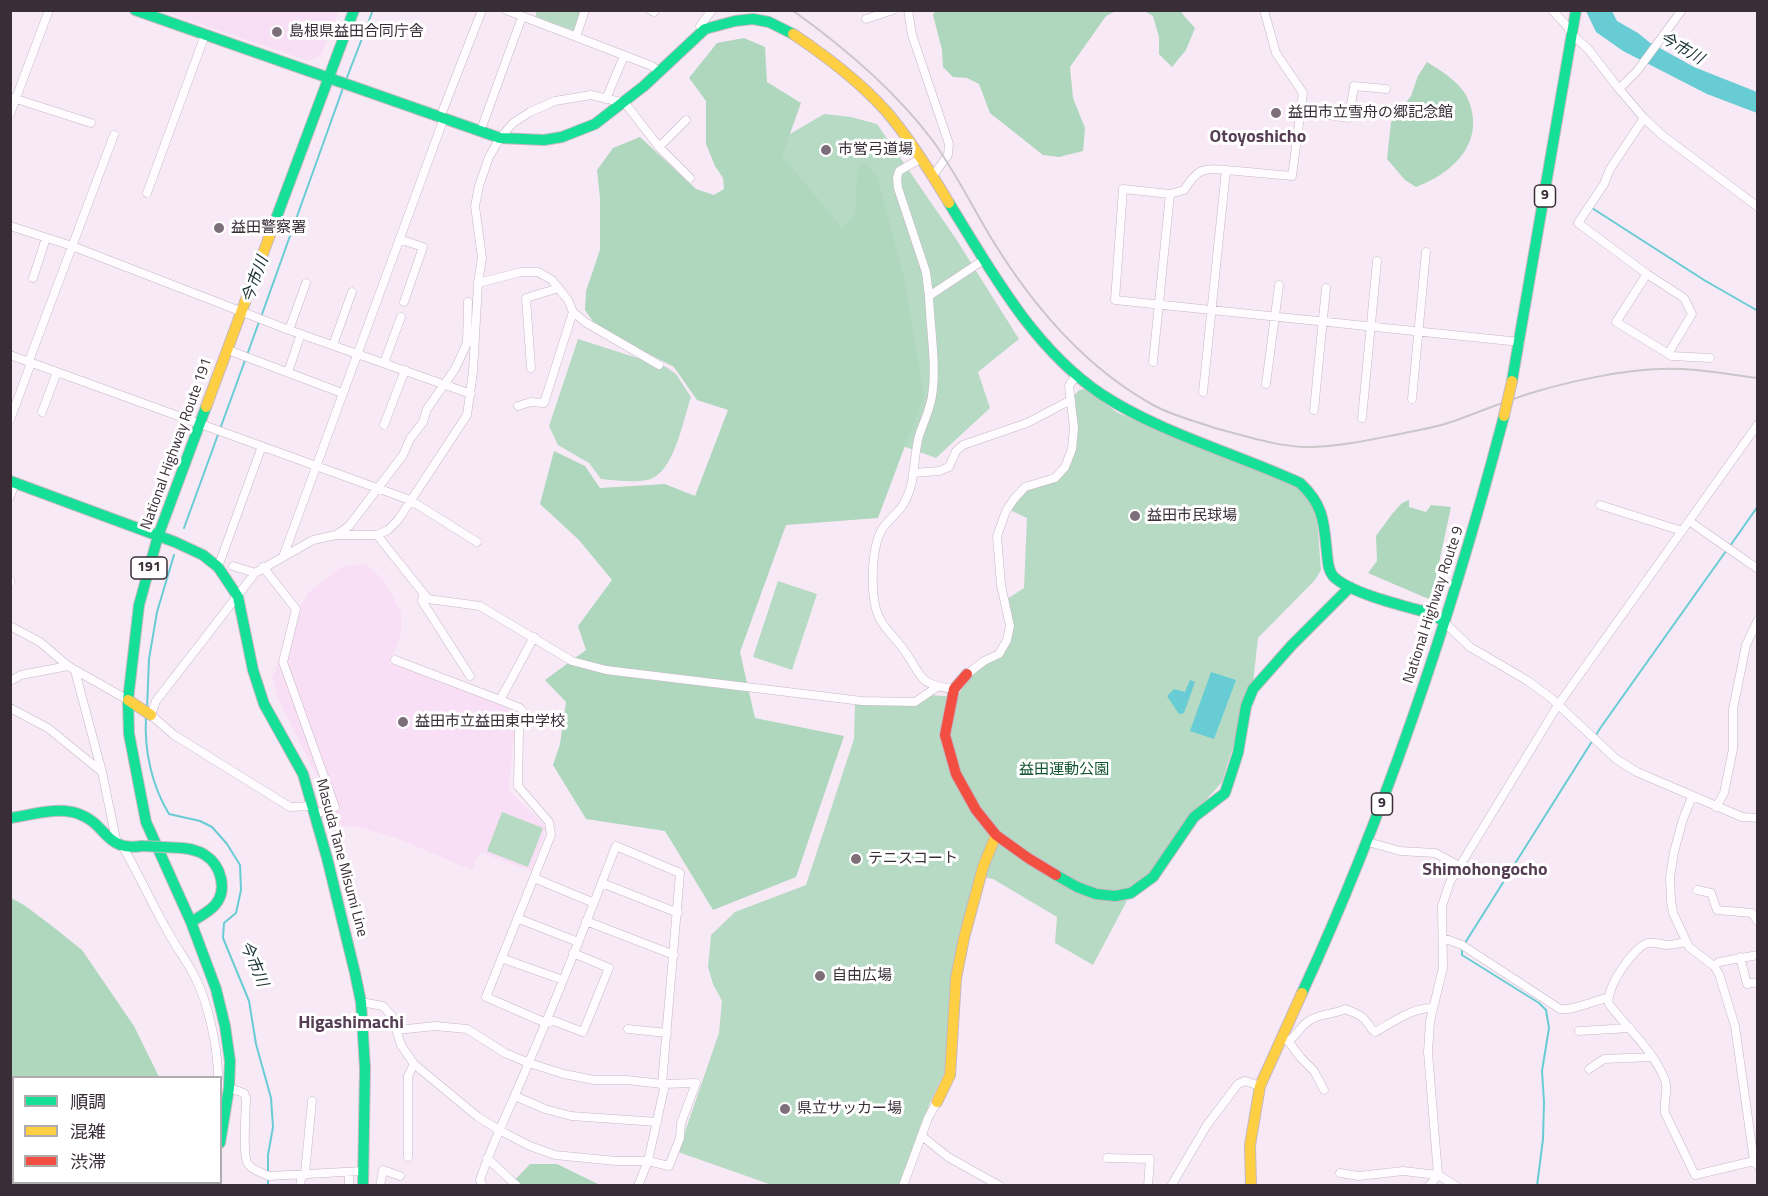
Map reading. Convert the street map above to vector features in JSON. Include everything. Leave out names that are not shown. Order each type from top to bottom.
[{"type":"main road","points":[[135,10],[329,80],[444,114],[500,138],[525,142],[558,139],[607,118],[705,29],[720,24],[753,19],[768,21],[804,41],[853,78],[894,121],[1038,335],[1076,375],[1104,398],[1131,412],[1288,477],[1305,487],[1318,500],[1323,511],[1328,565],[1333,576],[1350,587],[1433,614],[1444,622]]},
{"type":"main road","name":"National Highway Route 191","points":[[222,1131],[229,1088],[230,1061],[225,1026],[216,989],[191,922],[146,822],[129,734],[128,700],[139,605],[158,536],[354,10]]},
{"type":"main road","name":"National Highway Route 9","points":[[1251,1185],[1250,1145],[1260,1086],[1285,1040],[1368,842],[1425,686],[1474,530],[1504,416],[1520,342],[1576,10]]},
{"type":"main road","name":"Masuda Tane Misumi Line","points":[[13,482],[203,555],[218,567],[238,597],[253,670],[264,704],[303,774],[314,810],[361,1002],[365,1068],[363,1185]]},
{"type":"main road","points":[[967,674],[954,689],[948,710],[945,735],[956,774],[971,801],[996,835],[1028,858],[1077,887],[1096,894],[1115,896],[1131,893],[1153,877],[1194,817],[1225,793],[1238,753],[1246,706],[1253,689],[1292,645],[1350,587]]},
{"type":"main road","points":[[128,700],[151,715]]},
{"type":"main road","points":[[10,818],[60,812],[79,813],[105,831],[120,845],[196,850],[208,857],[218,868],[222,879],[222,892],[216,904],[191,922]]},
{"type":"main road","points":[[937,1102],[950,1075],[956,978],[964,938],[983,867],[996,835]]},
{"type":"street","points":[[10,114],[13,98],[49,10]]},
{"type":"street","points":[[283,557],[482,10]]},
{"type":"street","points":[[506,10],[652,66],[659,72]]},
{"type":"street","points":[[576,37],[585,10]]},
{"type":"street","points":[[705,29],[700,26],[712,10]]},
{"type":"street","points":[[866,20],[893,10]]},
{"type":"street","points":[[908,10],[912,35],[949,144],[948,155],[932,177]]},
{"type":"street","points":[[1264,10],[1276,53],[1303,93],[1292,176],[1209,168],[1199,171],[1192,177],[1184,190],[1170,194],[1123,189],[1115,300],[1212,312],[1520,342]]},
{"type":"street","points":[[1552,10],[1589,50],[1619,90],[1644,118],[1662,135],[1758,207]]},
{"type":"street","points":[[1619,90],[1639,68],[1682,10]]},
{"type":"street","points":[[483,124],[522,16]]},
{"type":"street","points":[[147,193],[205,35]]},
{"type":"street","points":[[606,99],[624,56]]},
{"type":"street","points":[[1300,111],[1350,118],[1354,86],[1386,89]]},
{"type":"street","points":[[263,567],[296,609],[283,662],[334,807],[314,810],[290,807],[174,735],[151,715],[156,701],[255,573],[263,567],[313,540],[336,535],[377,535],[388,530],[398,520],[467,415],[471,394],[478,283],[482,258],[476,206],[489,157],[500,138],[513,123],[530,112],[555,101],[591,96],[625,103],[659,147],[690,178]]},
{"type":"street","points":[[13,98],[91,123]]},
{"type":"street","points":[[1644,118],[1578,223],[1684,298],[1692,314],[1668,354]]},
{"type":"street","points":[[659,147],[686,120]]},
{"type":"street","points":[[10,420],[31,363],[30,358],[114,135]]},
{"type":"street","points":[[920,159],[899,171],[897,178],[898,188],[926,272],[934,383],[932,399],[919,437],[913,472],[904,503],[881,532],[875,553],[873,582],[875,604],[880,620],[899,643],[925,682],[937,687],[954,689]]},
{"type":"street","points":[[1203,392],[1226,170]]},
{"type":"street","points":[[1153,362],[1170,194]]},
{"type":"street","points":[[10,226],[72,246],[243,310],[289,330],[471,394]]},
{"type":"street","points":[[33,278],[46,238]]},
{"type":"street","points":[[399,239],[423,247],[404,302]]},
{"type":"street","points":[[1412,399],[1426,252]]},
{"type":"street","points":[[929,296],[985,259]]},
{"type":"street","points":[[1362,418],[1377,261]]},
{"type":"street","points":[[478,283],[520,272],[538,272],[552,280],[568,300],[573,312],[585,322],[659,365]]},
{"type":"street","points":[[1647,274],[1616,322],[1672,356],[1710,358]]},
{"type":"street","points":[[289,330],[306,283]]},
{"type":"street","points":[[1266,384],[1279,285]]},
{"type":"street","points":[[531,368],[526,298],[559,288]]},
{"type":"street","points":[[1314,410],[1326,288]]},
{"type":"street","points":[[333,345],[352,292]]},
{"type":"street","points":[[336,535],[349,526],[403,455],[410,439],[423,422],[427,409],[455,369],[467,344],[468,302]]},
{"type":"street","points":[[518,406],[531,402],[544,403],[573,312]]},
{"type":"street","points":[[384,363],[400,317]]},
{"type":"street","points":[[288,372],[301,334]]},
{"type":"street","points":[[228,350],[342,393]]},
{"type":"street","points":[[10,355],[410,500],[477,542]]},
{"type":"street","points":[[384,425],[405,370]]},
{"type":"street","points":[[42,412],[57,372]]},
{"type":"street","points":[[967,674],[999,654],[1007,640],[1010,626],[1000,585],[997,536],[1006,511],[1025,487],[1055,478],[1065,467],[1072,449],[1074,428],[1069,386],[1076,375]]},
{"type":"street","points":[[913,472],[939,471],[949,467],[956,451],[963,445],[1027,423],[1071,400]]},
{"type":"street","points":[[1429,1185],[1438,1175],[1428,1052],[1430,1021],[1443,968],[1442,906],[1450,882],[1558,705],[1758,424]]},
{"type":"street","points":[[218,567],[261,446]]},
{"type":"street","points":[[10,496],[13,482]]},
{"type":"street","points":[[1600,505],[1682,531]]},
{"type":"street","points":[[1689,521],[1758,569]]},
{"type":"street","points":[[377,535],[428,599],[480,606],[572,661],[606,670],[658,678],[862,701],[915,702],[937,687]]},
{"type":"street","points":[[233,566],[255,573]]},
{"type":"street","points":[[423,595],[422,601],[470,676]]},
{"type":"street","points":[[1716,807],[1724,793],[1733,749],[1733,709],[1746,645],[1758,620]]},
{"type":"street","points":[[1444,622],[1470,647],[1528,681],[1617,759],[1637,772],[1742,817],[1758,818]]},
{"type":"street","points":[[10,626],[40,642],[72,668],[128,700]]},
{"type":"street","points":[[500,700],[534,637]]},
{"type":"street","points":[[395,660],[520,708],[523,712],[519,731],[518,786],[549,822],[551,835],[486,997],[546,1023],[554,1021],[583,1032],[609,968],[573,953]]},
{"type":"street","points":[[10,681],[21,675],[72,668]]},
{"type":"street","points":[[72,668],[120,845],[195,977],[213,1038],[218,1076]]},
{"type":"street","points":[[10,708],[48,728],[102,772]]},
{"type":"street","points":[[1686,942],[1673,945],[1651,942],[1641,946],[1610,989],[1607,998],[1609,1004],[1652,1057],[1666,1082],[1665,1113],[1695,1175],[1756,1164],[1735,1026],[1719,974],[1714,966],[1700,957],[1686,942],[1673,913],[1670,877],[1677,841],[1692,797]]},
{"type":"street","points":[[1368,842],[1400,851],[1435,853],[1459,866]]},
{"type":"street","points":[[483,1185],[480,1180],[487,1158],[546,1023],[616,846],[681,873],[662,1084],[664,1089],[648,1161],[638,1185]]},
{"type":"street","points":[[534,878],[594,903]]},
{"type":"street","points":[[602,883],[678,913]]},
{"type":"street","points":[[1697,890],[1711,893],[1717,910],[1752,913],[1758,922]]},
{"type":"street","points":[[517,918],[578,942]]},
{"type":"street","points":[[586,921],[674,955]]},
{"type":"street","points":[[1443,938],[1464,946],[1560,1009],[1568,1011],[1588,1002],[1607,998]]},
{"type":"street","points":[[1714,966],[1719,962],[1757,953]]},
{"type":"street","points":[[1740,957],[1746,984],[1758,982]]},
{"type":"street","points":[[501,958],[563,980]]},
{"type":"street","points":[[361,1002],[383,1006],[392,1016],[401,1045],[414,1064],[478,1117],[499,1130],[530,1146],[555,1155],[616,1161],[648,1161],[669,1166],[680,1138],[681,1123],[696,1083],[662,1084],[627,1080],[594,1080],[529,1063],[505,1053],[467,1029],[435,1026],[397,1030]]},
{"type":"street","points":[[1324,1090],[1314,1071],[1285,1040],[1294,1037],[1306,1022],[1345,1009],[1360,1016],[1375,1032],[1408,1014],[1433,1008]]},
{"type":"street","points":[[1579,1031],[1630,1028]]},
{"type":"street","points":[[628,1029],[667,1033]]},
{"type":"street","points":[[1589,1069],[1604,1059],[1652,1057]]},
{"type":"street","points":[[408,1157],[408,1076],[414,1064]]},
{"type":"street","points":[[1171,1185],[1207,1125],[1238,1084],[1245,1081],[1260,1086]]},
{"type":"street","points":[[229,1088],[243,1093],[246,1098],[245,1154],[248,1164],[258,1172],[269,1176],[363,1172]]},
{"type":"street","points":[[514,1096],[571,1116],[657,1122]]},
{"type":"street","points":[[300,1185],[305,1173],[312,1101]]},
{"type":"street","points":[[903,1185],[937,1102]]},
{"type":"street","points":[[922,1136],[948,1157],[1000,1185]]},
{"type":"street","points":[[487,1158],[517,1185]]},
{"type":"street","points":[[1107,1158],[1150,1159],[1148,1185]]},
{"type":"street","points":[[381,1185],[383,1170],[400,1176]]},
{"type":"street","points":[[1340,1173],[1359,1176],[1403,1171],[1438,1175],[1456,1185]]},
{"type":"street","points":[[349,1172],[349,1185]]},
{"type":"street","points":[[269,1176],[270,1185]]},
{"type":"shaded area","name":"島根県益田合同庁舎","points":[[161,11],[339,11],[322,54],[309,61]]},
{"type":"shaded area","name":"益田市立益田東中学校","points":[[364,564],[383,579],[401,612],[401,633],[390,663],[520,712],[514,731],[509,791],[547,827],[531,871],[480,852],[472,870],[396,838],[358,827],[340,825],[332,818],[327,797],[278,698],[272,678],[299,608],[309,592],[341,567]]},
{"type":"green space","points":[[537,11],[583,11],[575,31],[535,17]]},
{"type":"green space","points":[[935,11],[1116,11],[1106,16],[1070,67],[1073,98],[1085,128],[1083,151],[1059,157],[1043,155],[990,113],[979,84],[967,78],[953,77],[943,67],[942,50],[933,15]]},
{"type":"green space","points":[[1145,11],[1181,11],[1195,28],[1186,50],[1172,67],[1159,54],[1159,37],[1153,16]]},
{"type":"green space","points":[[744,38],[765,47],[767,82],[801,103],[782,156],[842,228],[855,215],[858,165],[866,162],[877,177],[903,273],[924,395],[878,518],[786,525],[740,652],[755,718],[844,736],[796,877],[713,910],[665,831],[586,819],[553,765],[560,744],[566,702],[545,680],[586,650],[578,626],[612,580],[579,540],[540,504],[554,451],[585,466],[600,488],[665,484],[695,496],[728,410],[697,400],[674,367],[597,327],[585,310],[586,291],[600,250],[600,198],[597,170],[613,148],[640,137],[696,189],[714,195],[724,189],[723,178],[706,144],[706,101],[689,78],[717,43]]},
{"type":"green space","points":[[1427,62],[1448,76],[1463,90],[1472,111],[1473,126],[1464,152],[1455,163],[1431,181],[1416,187],[1405,180],[1387,159],[1391,122],[1411,96],[1418,76]]},
{"type":"green space","points":[[824,114],[851,117],[877,124],[956,239],[1019,339],[978,372],[990,408],[936,458],[707,375],[701,207],[737,189],[773,144]]},
{"type":"green space","points":[[578,339],[666,367],[676,374],[691,397],[671,458],[656,476],[636,481],[601,479],[589,463],[558,445],[549,426]]},
{"type":"green space","name":"益田運動公園","points":[[1085,389],[1118,413],[1294,486],[1305,493],[1313,504],[1317,519],[1321,570],[1315,580],[1258,638],[1253,683],[1222,782],[1191,817],[1153,877],[1131,893],[1093,965],[1055,943],[1057,917],[993,879],[978,876],[952,982],[945,1072],[931,1100],[900,1185],[772,1185],[678,1152],[719,1033],[722,1001],[713,984],[708,967],[711,935],[735,912],[806,885],[854,739],[855,704],[914,706],[931,695],[957,697],[969,678],[998,658],[1010,641],[1007,599],[1024,588],[1027,518],[1010,510],[1027,490],[1056,481],[1075,451],[1078,429],[1074,396],[1079,390]]},
{"type":"green space","points":[[1409,500],[1409,507],[1426,512],[1431,505],[1451,507],[1431,600],[1368,573],[1377,561],[1376,536],[1402,503]]},
{"type":"green space","points":[[778,581],[817,594],[792,670],[753,657]]},
{"type":"green space","points":[[502,812],[543,828],[528,867],[487,851]]},
{"type":"green space","points":[[11,898],[24,905],[82,950],[134,1026],[159,1076],[12,1076],[11,1111]]},
{"type":"green space","points":[[11,1134],[12,1184],[135,1185],[11,1185]]},
{"type":"green space","points":[[530,1164],[557,1164],[600,1185],[514,1186],[512,1183]]},
{"type":"water","points":[[1586,11],[1612,11],[1617,21],[1649,42],[1694,67],[1757,92],[1757,113],[1707,94],[1623,51],[1596,32]]},
{"type":"water","points":[[1211,672],[1236,680],[1214,739],[1190,731]]},
{"type":"water","points":[[1190,680],[1195,682],[1184,713],[1179,714],[1167,696],[1174,689],[1185,692]]},
{"type":"waterway","name":"今市川","points":[[346,80],[373,10]]},
{"type":"waterway","name":"今市川","points":[[261,317],[343,88]]},
{"type":"waterway","points":[[1592,208],[1704,280],[1758,311]]},
{"type":"waterway","name":"今市川","points":[[184,528],[259,322]]},
{"type":"waterway","points":[[1730,546],[1758,506]]},
{"type":"waterway","points":[[1465,943],[1601,727],[1726,551]]},
{"type":"waterway","name":"今市川","points":[[147,709],[149,659],[157,612],[174,555]]},
{"type":"waterway","name":"今市川","points":[[146,717],[146,743],[150,768],[169,814],[200,821],[212,827],[227,844],[240,865],[241,890],[236,913],[224,923],[223,938],[249,1001],[256,1044],[271,1098],[273,1127],[268,1155],[268,1186]]},
{"type":"waterway","points":[[1462,948],[1462,955],[1539,1003],[1546,1010],[1549,1028],[1542,1071],[1543,1139],[1537,1186]]},
{"type":"railway","points":[[792,10],[867,70],[918,122],[949,165],[1009,265],[1044,312],[1064,334],[1107,374],[1130,391],[1170,413],[1264,441],[1288,446],[1324,446],[1359,442],[1435,427],[1538,391],[1614,374],[1683,369],[1758,378]]},
{"type":"traffic: fast","points":[[135,10],[500,138],[544,140],[562,137],[595,124],[644,86],[705,29],[753,19],[769,22],[793,34]]},
{"type":"traffic: fast","points":[[271,232],[354,10]]},
{"type":"traffic: fast","points":[[1512,381],[1576,10]]},
{"type":"traffic: fast","points":[[949,203],[1015,307],[1054,354],[1077,375],[1101,394],[1147,420],[1300,483],[1314,499],[1321,515],[1328,566],[1333,576],[1352,589],[1433,614],[1444,622]]},
{"type":"traffic: fast","points":[[206,407],[158,536],[139,605],[128,700],[129,734],[146,822],[191,922],[216,989],[225,1026],[230,1061],[229,1088],[222,1131]]},
{"type":"traffic: fast","points":[[1302,993],[1363,852],[1416,709],[1463,564],[1504,416]]},
{"type":"traffic: fast","points":[[10,481],[175,542],[203,555],[218,567],[238,597],[253,670],[264,704],[303,774],[327,858],[355,973],[361,1002],[365,1068],[363,1186]]},
{"type":"traffic: fast","points":[[1056,875],[1077,887],[1096,894],[1115,896],[1131,893],[1153,877],[1194,817],[1225,793],[1238,753],[1246,706],[1253,689],[1292,645],[1350,587]]},
{"type":"traffic: fast","points":[[10,818],[54,811],[71,812],[88,818],[120,845],[142,846]]},
{"type":"traffic: fast","points":[[142,846],[182,848]]},
{"type":"traffic: fast","points":[[182,848],[200,852],[211,859],[219,871],[222,885],[215,905],[191,922]]},
{"type":"traffic: slow","points":[[793,34],[865,89],[886,111],[919,156],[949,203]]},
{"type":"traffic: slow","points":[[206,407],[271,232]]},
{"type":"traffic: slow","points":[[1504,416],[1512,381]]},
{"type":"traffic: slow","points":[[128,700],[151,715]]},
{"type":"traffic: slow","points":[[937,1102],[950,1075],[956,978],[964,938],[983,867],[996,835]]},
{"type":"traffic: slow","points":[[1251,1186],[1250,1145],[1260,1086],[1302,993]]},
{"type":"traffic: jam","points":[[967,674],[954,689],[945,735],[956,774],[976,810],[996,835],[1056,875]]},
{"type":"place","name":"島根県益田合同庁舎","points":[[277,32]]},
{"type":"place","name":"益田市立雪舟の郷記念館","points":[[1276,113]]},
{"type":"place","name":"市営弓道場","points":[[826,150]]},
{"type":"place","name":"益田警察署","points":[[219,228]]},
{"type":"place","name":"益田市民球場","points":[[1135,516]]},
{"type":"place","name":"益田市立益田東中学校","points":[[403,722]]},
{"type":"place","name":"テニスコート","points":[[856,859]]},
{"type":"place","name":"自由広場","points":[[820,976]]},
{"type":"place","name":"県立サッカー場","points":[[785,1109]]},
{"type":"district","name":"Otoyoshicho","points":[[1258,138]]},
{"type":"district","name":"Shimohongocho","points":[[1485,871]]},
{"type":"district","name":"Higashimachi","points":[[351,1024]]}]
